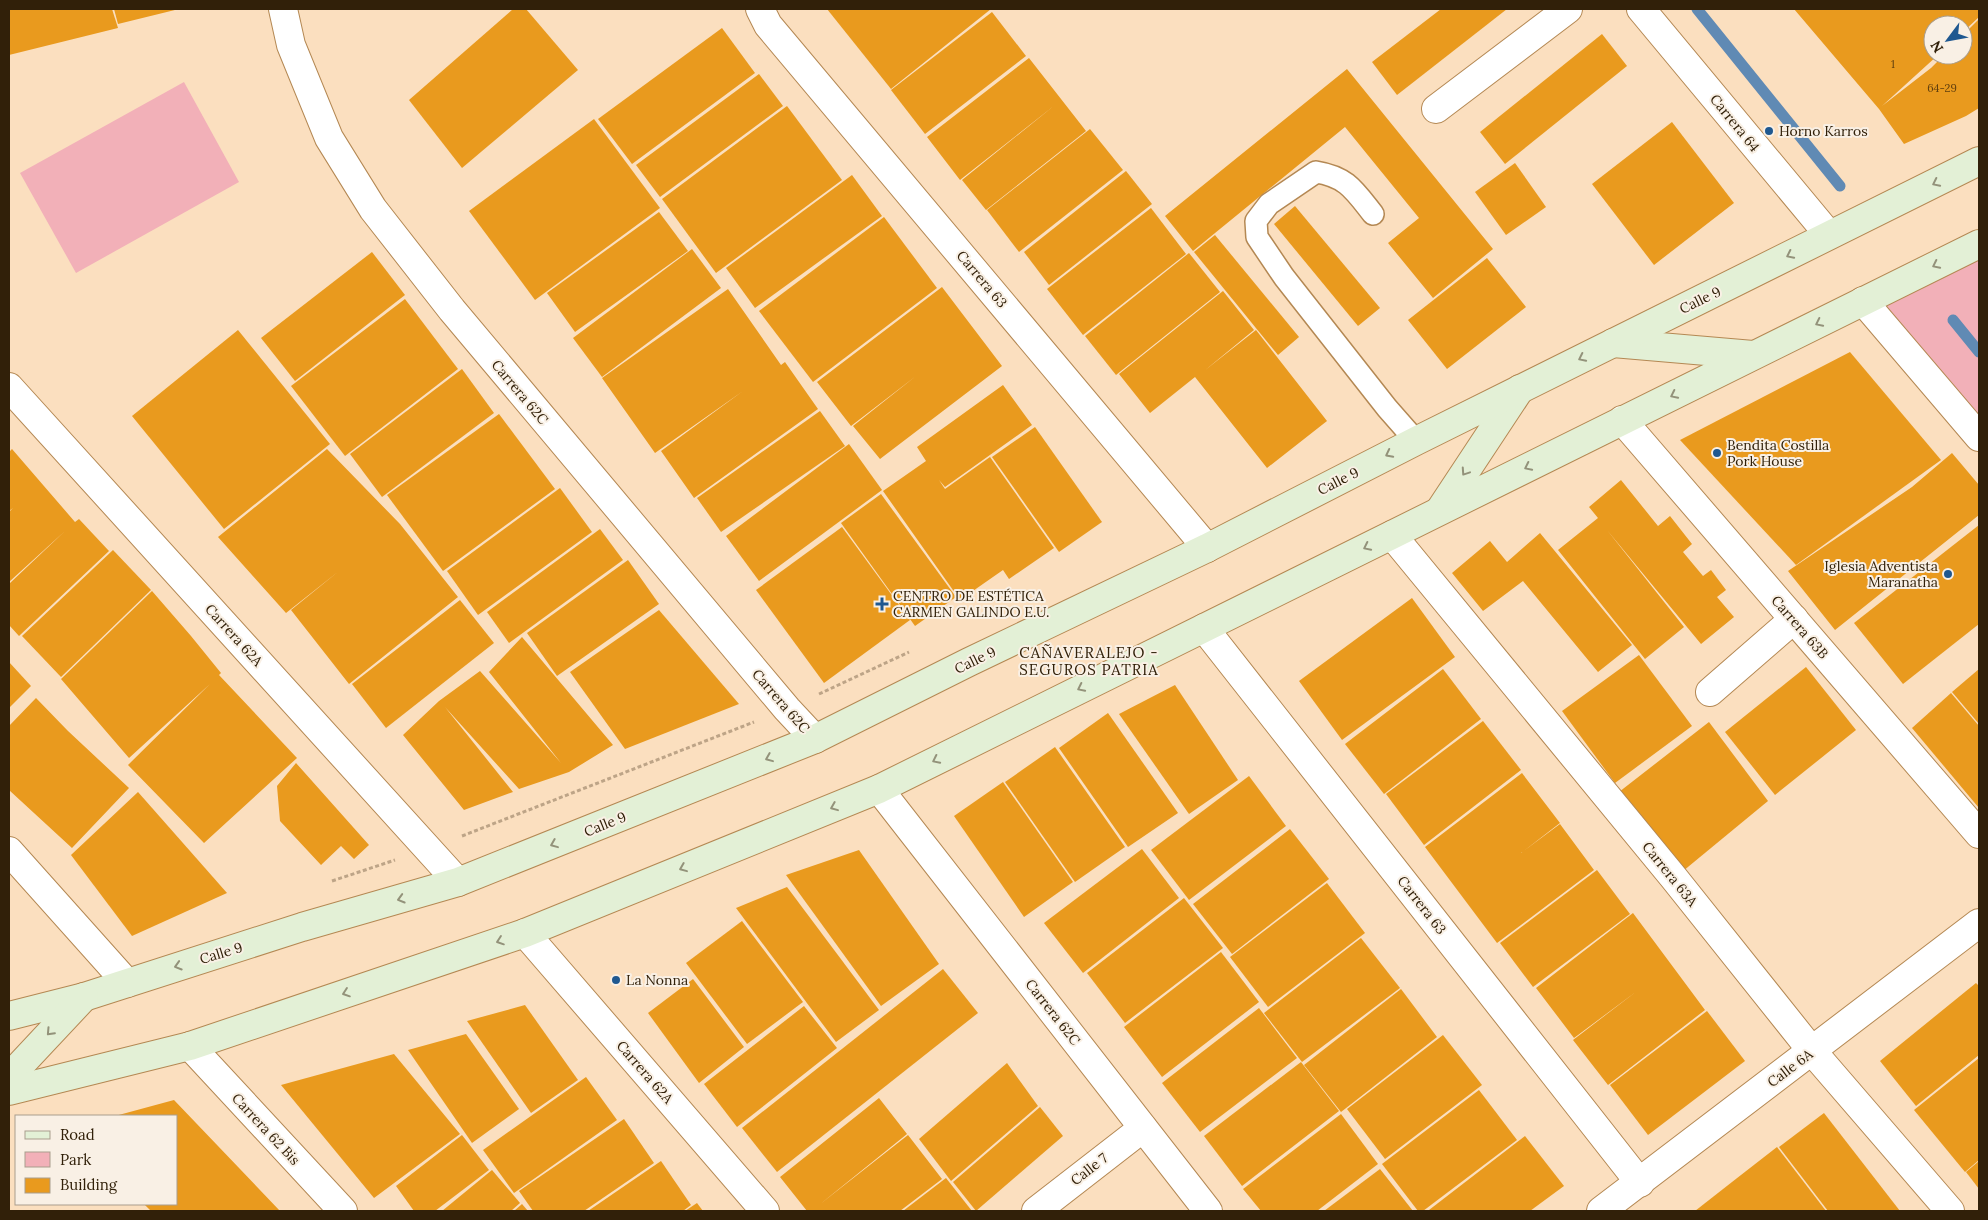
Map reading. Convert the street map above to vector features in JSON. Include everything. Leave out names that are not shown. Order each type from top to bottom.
[{"type":"main road","name":"Calle 9","points":[[9,1016],[84,997],[302,927],[458,882],[815,739],[1207,548],[1521,388],[1979,161]]},
{"type":"main road","points":[[9,1090],[190,1046],[525,933],[879,789],[1979,244]]},
{"type":"main road","points":[[1612,343],[1753,355]]},
{"type":"main road","points":[[1440,511],[1521,388]]},
{"type":"main road","points":[[9,1077],[84,997]]},
{"type":"street","name":"Carrera 62C","points":[[283,9],[291,45],[329,138],[374,209],[452,310],[787,709],[815,739]]},
{"type":"street","name":"Carrera 63","points":[[760,9],[768,25],[1207,548]]},
{"type":"street","points":[[1436,109],[1568,9]]},
{"type":"street","name":"Carrera 64","points":[[1641,9],[1829,235]]},
{"type":"street","points":[[1863,301],[1979,436]]},
{"type":"street","name":"Carrera 62A","points":[[9,388],[458,882]]},
{"type":"street","name":"Carrera 63B","points":[[1622,420],[1979,834]]},
{"type":"street","name":"Carrera 63A","points":[[1392,535],[1674,878],[1812,1051],[1950,1211]]},
{"type":"street","points":[[1710,692],[1794,620]]},
{"type":"street","name":"Carrera 63","points":[[1204,628],[1640,1182]]},
{"type":"street","name":"Carrera 62C","points":[[879,789],[1208,1211]]},
{"type":"street","points":[[9,851],[127,983]]},
{"type":"street","name":"Calle 6A","points":[[1601,1211],[1979,923]]},
{"type":"street","name":"Carrera 62A","points":[[525,933],[765,1211]]},
{"type":"street","name":"Carrera 62 Bis","points":[[190,1046],[343,1211]]},
{"type":"street","name":"Calle 7","points":[[1036,1211],[1143,1128]]},
{"type":"lane","points":[[1373,214],[1352,187],[1334,175],[1316,172],[1269,204],[1256,221],[1257,237],[1290,284],[1387,408],[1416,441]]},
{"type":"path","points":[[326,883],[428,849],[787,709],[911,651]]},
{"type":"green space","points":[[184,82],[239,182],[76,273],[20,173]]},
{"type":"green space","points":[[1979,244],[1979,437],[1863,301]]},
{"type":"building","points":[[112,9],[118,28],[9,55],[9,10]]},
{"type":"building","points":[[114,9],[179,9],[118,24]]},
{"type":"building","points":[[513,9],[526,9],[578,70],[462,168],[409,100]]},
{"type":"building","points":[[827,9],[991,9],[891,89]]},
{"type":"building","points":[[1441,9],[1507,9],[1397,95],[1372,62]]},
{"type":"building","points":[[1794,9],[1979,9],[1979,17],[1973,23],[1973,15],[1923,15],[1923,65],[1927,65],[1882,106],[1934,65],[1973,65],[1973,25],[1979,19],[1979,108],[1966,116],[1904,144],[1879,109]]},
{"type":"building","points":[[992,12],[1026,56],[925,134],[891,90]]},
{"type":"building","points":[[722,28],[755,73],[632,164],[598,119]]},
{"type":"building","points":[[1602,34],[1627,66],[1505,164],[1480,132]]},
{"type":"building","points":[[1029,58],[1086,131],[986,210],[962,180],[1055,105],[960,180],[927,137]]},
{"type":"building","points":[[1347,69],[1493,249],[1433,298],[1388,243],[1419,218],[1345,127],[1193,251],[1165,216]]},
{"type":"building","points":[[759,74],[783,106],[660,197],[636,165]]},
{"type":"building","points":[[787,106],[842,180],[716,273],[662,199]]},
{"type":"building","points":[[594,119],[660,208],[535,300],[469,211]]},
{"type":"building","points":[[1672,122],[1734,203],[1654,265],[1592,184]]},
{"type":"building","points":[[1090,129],[1123,170],[1019,252],[987,210]]},
{"type":"building","points":[[1515,163],[1546,207],[1506,235],[1475,192]]},
{"type":"building","points":[[1126,171],[1152,204],[1049,285],[1024,252]]},
{"type":"building","points":[[852,175],[882,216],[755,308],[726,268]]},
{"type":"building","points":[[1295,206],[1380,308],[1358,326],[1274,224]]},
{"type":"building","points":[[1151,208],[1186,254],[1083,335],[1047,289]]},
{"type":"building","points":[[659,212],[688,251],[575,332],[547,293]]},
{"type":"building","points":[[884,217],[937,288],[813,382],[759,311]]},
{"type":"building","points":[[1215,235],[1299,337],[1278,355],[1194,252]]},
{"type":"building","points":[[692,249],[721,288],[602,377],[573,338]]},
{"type":"building","points":[[372,252],[405,295],[295,381],[261,338]]},
{"type":"building","points":[[1189,253],[1220,292],[1116,375],[1085,336]]},
{"type":"building","points":[[1487,258],[1526,307],[1447,369],[1408,320]]},
{"type":"building","points":[[942,287],[1002,366],[880,459],[853,426],[916,376],[851,426],[817,382]]},
{"type":"building","points":[[728,289],[781,365],[785,362],[818,409],[694,498],[661,451],[743,391],[655,453],[602,378]]},
{"type":"building","points":[[1223,291],[1254,330],[1204,371],[1256,330],[1327,421],[1267,468],[1195,377],[1150,413],[1119,374]]},
{"type":"building","points":[[405,299],[458,369],[345,456],[291,386]]},
{"type":"building","points":[[238,330],[330,444],[224,529],[132,416]]},
{"type":"building","points":[[1850,352],[1941,460],[1796,565],[1680,440]]},
{"type":"building","points":[[462,369],[494,413],[382,497],[350,454]]},
{"type":"building","points":[[1003,385],[1032,425],[945,487],[939,480],[945,489],[990,457],[1054,548],[1009,579],[1003,570],[960,600],[883,491],[926,461],[917,447]]},
{"type":"building","points":[[820,411],[845,446],[721,532],[697,498]]},
{"type":"building","points":[[499,414],[555,489],[443,571],[387,495]]},
{"type":"building","points":[[1035,427],[1102,522],[1059,552],[992,457]]},
{"type":"building","points":[[849,444],[882,490],[759,581],[726,536]]},
{"type":"building","points":[[12,449],[75,522],[79,519],[109,551],[19,636],[9,625],[9,584],[65,531],[9,582],[9,512],[13,508],[9,511],[9,452]]},
{"type":"building","points":[[327,449],[400,524],[458,597],[349,684],[291,610],[339,571],[286,613],[218,537]]},
{"type":"building","points":[[1952,453],[1979,485],[1979,515],[1835,630],[1788,571],[1912,487]]},
{"type":"building","points":[[1621,480],[1658,526],[1670,516],[1692,544],[1683,552],[1703,576],[1711,570],[1726,590],[1717,597],[1734,617],[1701,644],[1607,530],[1684,627],[1645,659],[1558,550],[1598,518],[1589,507]]},
{"type":"building","points":[[560,488],[592,532],[478,615],[447,571]]},
{"type":"building","points":[[881,494],[956,597],[915,626],[841,523]]},
{"type":"building","name":"Iglesia Adventista Maranatha","points":[[1979,525],[1979,624],[1903,684],[1854,623]]},
{"type":"building","points":[[842,527],[910,620],[824,683],[756,590]]},
{"type":"building","points":[[600,529],[623,560],[509,643],[487,612]]},
{"type":"building","points":[[1540,533],[1632,645],[1598,672],[1523,581],[1483,611],[1452,573],[1490,541],[1507,562]]},
{"type":"building","points":[[113,550],[151,590],[61,677],[22,636]]},
{"type":"building","points":[[628,560],[659,604],[557,676],[527,633]]},
{"type":"building","points":[[152,591],[221,673],[219,675],[297,758],[204,843],[128,765],[210,684],[129,758],[61,679]]},
{"type":"building","points":[[1412,598],[1455,657],[1342,740],[1299,681]]},
{"type":"building","points":[[460,600],[494,643],[386,728],[352,684]]},
{"type":"building","points":[[659,610],[739,704],[625,749],[570,672]]},
{"type":"building","points":[[522,637],[613,745],[569,772],[519,789],[445,707],[513,792],[464,810],[403,735],[439,701],[480,671],[561,763],[489,672]]},
{"type":"building","points":[[1639,655],[1692,726],[1615,783],[1562,711]]},
{"type":"building","points":[[9,662],[31,686],[9,708]]},
{"type":"building","points":[[1806,667],[1856,730],[1775,795],[1725,732]]},
{"type":"building","points":[[1443,669],[1481,719],[1384,794],[1345,744]]},
{"type":"building","points":[[1979,669],[1979,724],[1952,692]]},
{"type":"building","points":[[1175,685],[1238,780],[1189,814],[1119,714]]},
{"type":"building","points":[[1951,693],[1979,726],[1979,808],[1912,728]]},
{"type":"building","points":[[36,698],[129,788],[72,848],[9,790],[9,726]]},
{"type":"building","points":[[1108,713],[1178,813],[1128,847],[1059,748]]},
{"type":"building","points":[[1483,721],[1521,770],[1424,845],[1386,794]]},
{"type":"building","points":[[1709,722],[1768,801],[1677,876],[1619,792]]},
{"type":"building","points":[[1055,747],[1125,847],[1075,882],[1005,782]]},
{"type":"building","points":[[296,763],[369,845],[354,859],[341,846],[321,865],[280,821],[277,786]]},
{"type":"building","points":[[1522,773],[1560,823],[1521,853],[1560,824],[1594,870],[1497,943],[1425,847]]},
{"type":"building","points":[[1249,776],[1286,826],[1189,900],[1151,850]]},
{"type":"building","points":[[1003,782],[1073,882],[1024,917],[954,816]]},
{"type":"building","points":[[138,792],[227,893],[132,936],[71,855]]},
{"type":"building","points":[[1290,829],[1329,879],[1232,954],[1193,904]]},
{"type":"building","points":[[1142,849],[1179,898],[1083,973],[1044,923]]},
{"type":"building","points":[[859,850],[939,964],[881,1006],[786,875]]},
{"type":"building","points":[[1597,870],[1630,914],[1533,987],[1500,943]]},
{"type":"building","points":[[1327,883],[1365,933],[1268,1007],[1230,957]]},
{"type":"building","points":[[787,887],[879,1010],[836,1042],[736,908]]},
{"type":"building","points":[[1184,898],[1223,948],[1125,1023],[1087,973]]},
{"type":"building","points":[[1633,913],[1705,1010],[1608,1085],[1573,1040],[1637,991],[1574,1038],[1536,988]]},
{"type":"building","points":[[742,921],[803,1002],[747,1044],[686,963]]},
{"type":"building","points":[[1361,938],[1400,988],[1302,1062],[1264,1013]]},
{"type":"building","points":[[1221,952],[1259,1002],[1162,1077],[1124,1027]]},
{"type":"building","points":[[943,969],[978,1013],[777,1172],[742,1128]]},
{"type":"building","points":[[693,979],[744,1047],[699,1083],[648,1013]]},
{"type":"building","points":[[1976,983],[1979,986],[1979,1055],[1916,1106],[1880,1061]]},
{"type":"building","points":[[1401,989],[1437,1037],[1341,1112],[1304,1065]]},
{"type":"building","points":[[525,1005],[578,1080],[531,1113],[467,1021]]},
{"type":"building","points":[[804,1006],[837,1048],[737,1127],[704,1084]]},
{"type":"building","points":[[1259,1008],[1297,1058],[1200,1132],[1162,1083]]},
{"type":"building","points":[[1707,1011],[1745,1061],[1648,1135],[1610,1085]]},
{"type":"building","points":[[466,1034],[519,1109],[472,1143],[408,1050]]},
{"type":"building","points":[[1443,1035],[1482,1085],[1385,1159],[1347,1109]]},
{"type":"building","points":[[394,1054],[460,1134],[374,1198],[281,1085]]},
{"type":"building","points":[[1979,1058],[1979,1160],[1965,1172],[1914,1110]]},
{"type":"building","points":[[1301,1062],[1339,1111],[1242,1186],[1204,1136]]},
{"type":"building","points":[[1007,1063],[1038,1106],[951,1181],[919,1139]]},
{"type":"building","points":[[586,1077],[617,1120],[514,1193],[483,1150]]},
{"type":"building","points":[[1479,1090],[1517,1140],[1423,1211],[1418,1211],[1382,1164]]},
{"type":"building","points":[[879,1098],[907,1134],[819,1205],[908,1135],[942,1179],[900,1211],[807,1211],[780,1177]]},
{"type":"building","points":[[174,1100],[280,1211],[151,1211],[145,1205],[178,1205],[178,1115],[119,1115]]},
{"type":"building","points":[[1040,1107],[1063,1136],[976,1211],[953,1182]]},
{"type":"building","points":[[1824,1113],[1900,1211],[1828,1211],[1779,1147]]},
{"type":"building","points":[[1341,1114],[1378,1164],[1317,1211],[1261,1211],[1243,1189]]},
{"type":"building","points":[[624,1119],[654,1163],[584,1211],[533,1211],[519,1191]]},
{"type":"building","points":[[462,1135],[489,1170],[435,1211],[414,1211],[396,1186]]},
{"type":"building","points":[[1525,1136],[1564,1186],[1530,1211],[1429,1210]]},
{"type":"building","points":[[1777,1147],[1826,1211],[1695,1211],[1732,1182]]},
{"type":"building","points":[[661,1161],[691,1205],[683,1211],[588,1211]]},
{"type":"building","points":[[1979,1161],[1979,1189],[1966,1172]]},
{"type":"building","points":[[1380,1169],[1413,1211],[1324,1211]]},
{"type":"building","points":[[492,1170],[520,1203],[511,1211],[442,1211]]},
{"type":"building","points":[[946,1178],[972,1211],[903,1211]]},
{"type":"building","points":[[697,1203],[703,1211],[685,1211]]},
{"type":"building","points":[[522,1204],[528,1211],[514,1211]]},
{"type":"waterway","points":[[1697,9],[1840,186]]},
{"type":"waterway","points":[[1953,320],[1979,352]]},
{"type":"place","name":"Horno Karros","points":[[1769,131]]},
{"type":"place","name":"Bendita Costilla Pork House","points":[[1717,453]]},
{"type":"place","name":"Iglesia Adventista Maranatha","points":[[1948,574]]},
{"type":"place","name":"CENTRO DE ESTÉTICA CARMEN GALINDO E.U.","points":[[882,604]]},
{"type":"place","name":"La Nonna","points":[[616,980]]},
{"type":"district","name":"CAÑAVERALEJO - SEGUROS PATRIA","points":[[1089,662]]}]
